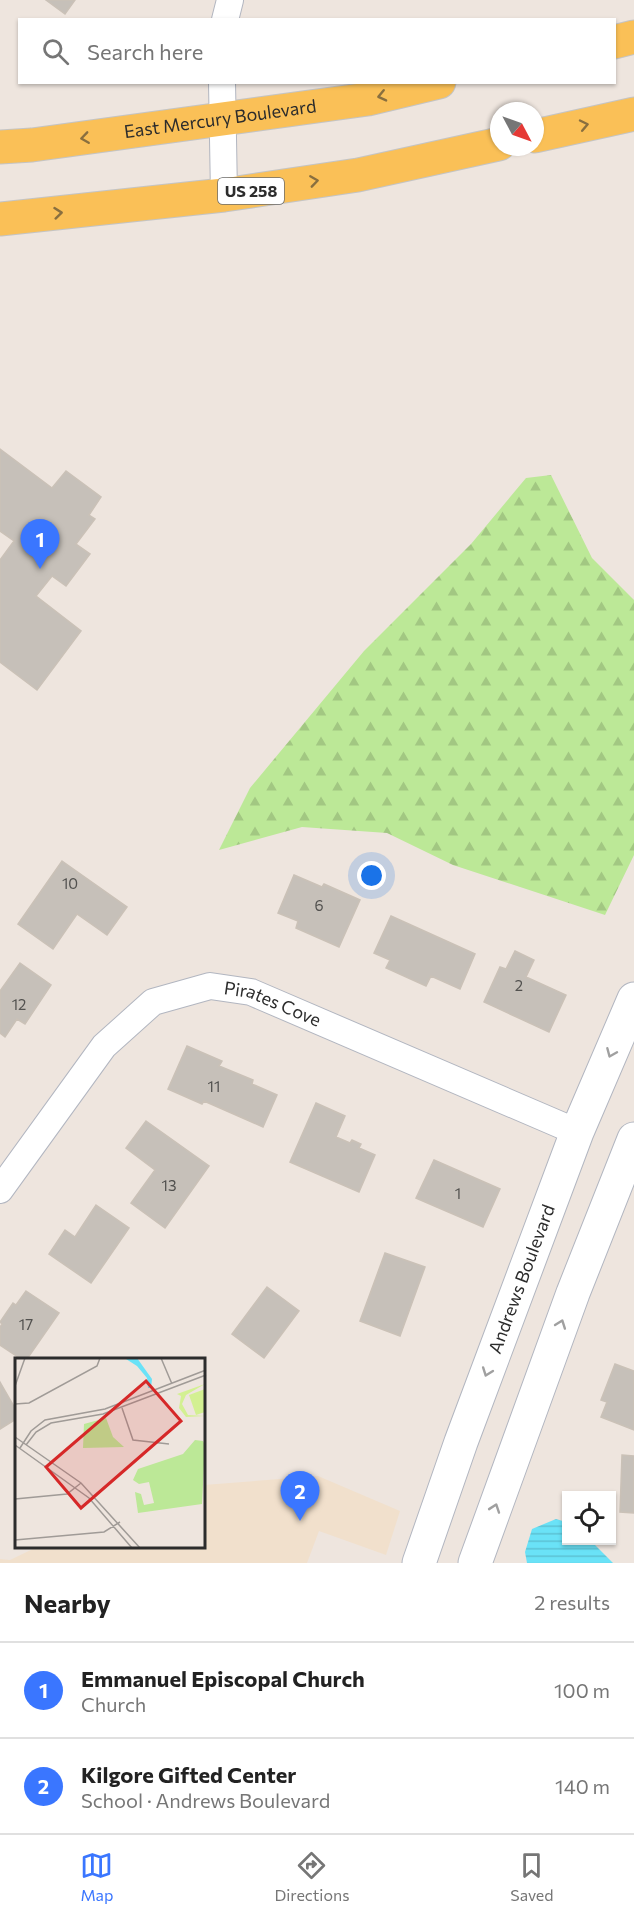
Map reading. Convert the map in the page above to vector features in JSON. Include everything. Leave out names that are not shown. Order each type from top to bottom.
[{"type":"main road","points":[[616,42],[634,37]]},
{"type":"main road","name":"East Mercury Boulevard","points":[[0,147],[32,145],[368,99],[431,84]]},
{"type":"main road","points":[[544,134],[634,114]]},
{"type":"main road","name":"US 258","points":[[0,219],[224,195],[358,175],[490,146]]},
{"type":"street","points":[[226,18],[230,0]]},
{"type":"street","points":[[222,84],[224,195]]},
{"type":"street","name":"Pirates Cove","points":[[0,1190],[104,1046],[153,1002],[210,987],[251,992],[577,1132]]},
{"type":"street","name":"Andrews Boulevard","points":[[419,1563],[461,1443],[577,1132],[634,999]]},
{"type":"street","points":[[475,1563],[568,1304],[634,1139]]},
{"type":"shaded area","points":[[318,1476],[400,1511],[386,1555],[319,1531],[307,1563],[0,1563],[0,1559],[10,1560],[35,1548],[206,1548],[206,1485]]},
{"type":"green space","points":[[551,475],[592,558],[634,600],[634,855],[605,915],[453,865],[387,833],[302,827],[219,850],[250,788],[364,651],[471,544],[526,478]]},
{"type":"water","points":[[556,1519],[562,1521],[562,1545],[595,1545],[613,1563],[527,1563],[525,1552],[532,1529]]},
{"type":"building","points":[[46,0],[75,0],[65,14]]},
{"type":"building","points":[[0,449],[52,488],[66,471],[101,497],[89,515],[95,519],[76,544],[90,554],[66,586],[52,576],[36,596],[81,631],[37,690],[0,662],[0,560],[14,541],[0,531]]},
{"type":"building","points":[[62,861],[127,907],[107,935],[77,914],[53,949],[18,924]]},
{"type":"building","points":[[294,875],[322,887],[324,884],[360,900],[339,947],[296,928],[298,921],[278,913]]},
{"type":"building","points":[[391,916],[475,954],[460,989],[431,976],[426,986],[386,968],[390,960],[374,953]]},
{"type":"building","points":[[515,951],[534,960],[526,977],[566,995],[549,1032],[484,1002],[500,967],[506,969]]},
{"type":"building","points":[[20,963],[51,985],[25,1024],[17,1019],[5,1037],[0,1033],[0,991]]},
{"type":"building","points":[[187,1046],[222,1061],[219,1066],[253,1080],[252,1084],[277,1095],[263,1127],[204,1101],[202,1104],[168,1089]]},
{"type":"building","points":[[316,1103],[345,1116],[336,1137],[350,1143],[352,1140],[361,1144],[359,1148],[375,1155],[359,1192],[290,1162]]},
{"type":"building","points":[[146,1121],[209,1166],[165,1228],[131,1203],[155,1170],[126,1148]]},
{"type":"building","points":[[434,1160],[500,1189],[483,1227],[416,1198]]},
{"type":"building","points":[[96,1205],[129,1228],[91,1283],[49,1254],[65,1230],[75,1237]]},
{"type":"building","points":[[385,1253],[425,1267],[400,1336],[360,1321]]},
{"type":"building","points":[[267,1287],[299,1311],[264,1358],[232,1334]]},
{"type":"building","points":[[26,1291],[59,1313],[28,1358],[20,1358],[0,1345],[2,1324],[0,1322],[13,1303],[16,1305]]},
{"type":"building","points":[[615,1364],[634,1371],[634,1430],[601,1417],[607,1402],[601,1400]]},
{"type":"building","points":[[0,1382],[15,1408],[15,1420],[0,1429]]},
{"type":"building","points":[[622,1455],[634,1456],[634,1513],[620,1512]]},
{"type":"place","name":"Emmanuel Episcopal Church","points":[[40,569]]},
{"type":"place","name":"Kilgore Gifted Center","points":[[300,1521]]}]
